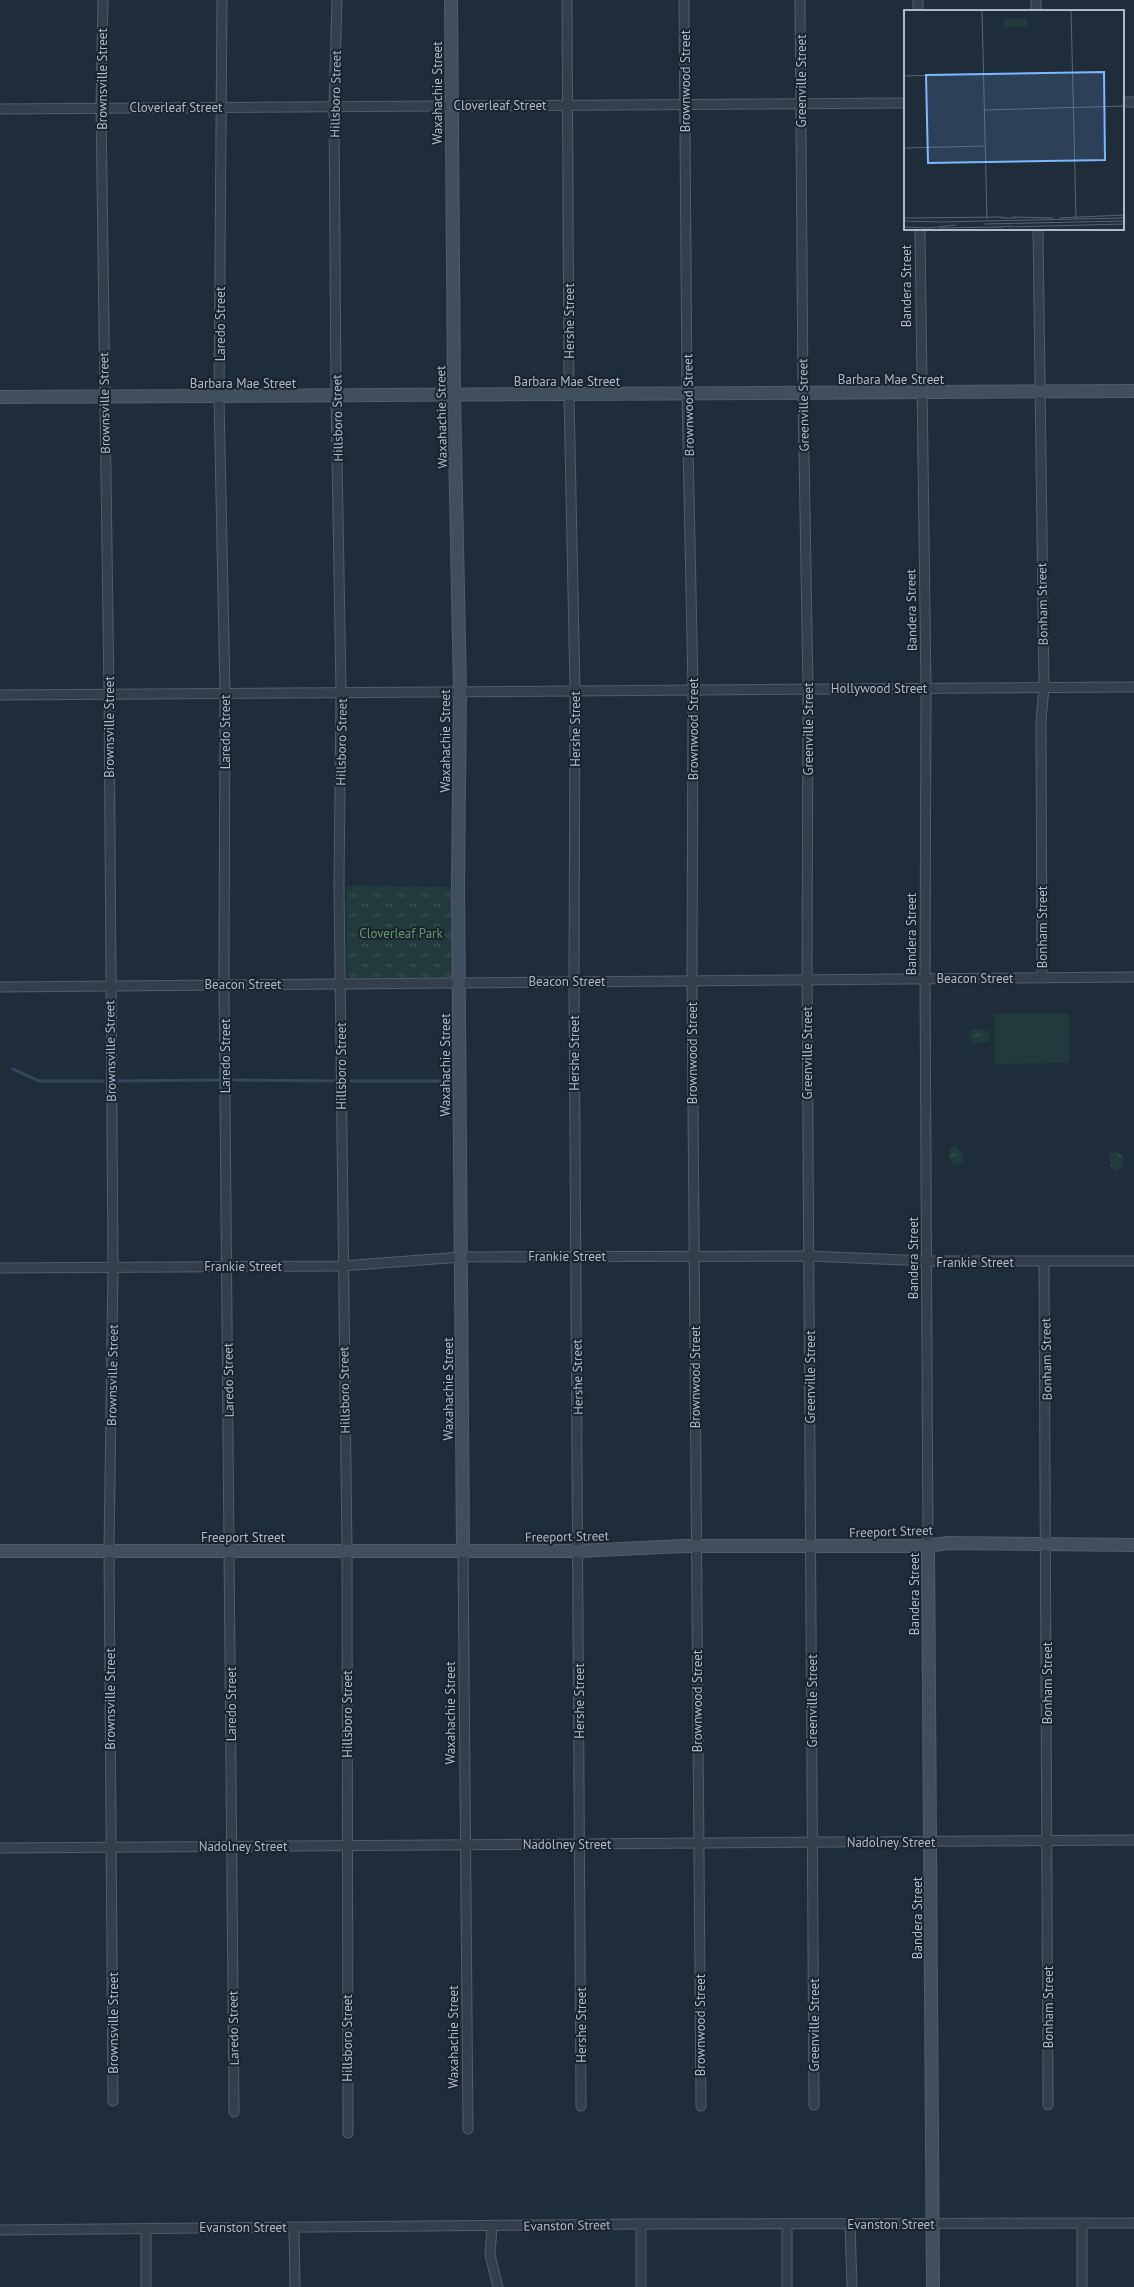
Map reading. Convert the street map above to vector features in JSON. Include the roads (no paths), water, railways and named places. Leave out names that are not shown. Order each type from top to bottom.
[{"type":"street","name":"Brownsville Street","points":[[103,0],[101,107],[109,693],[113,1266],[109,1550],[113,2101]]},
{"type":"street","name":"Laredo Street","points":[[222,0],[219,397],[225,692],[224,984],[234,2112]]},
{"type":"street","name":"Hillsboro Street","points":[[336,0],[334,106],[336,396],[342,691],[340,983],[342,1266],[347,1551],[346,1845],[348,2133]]},
{"type":"street","name":"Waxahachie Street","points":[[451,0],[454,395],[460,691],[459,982],[468,2129]]},
{"type":"street","name":"Hershe Street","points":[[567,0],[570,395],[575,690],[574,981],[581,2106]]},
{"type":"street","name":"Brownwood Street","points":[[684,0],[687,394],[693,689],[692,980],[701,2106]]},
{"type":"street","name":"Greenville Street","points":[[800,0],[803,393],[808,689],[807,980],[814,2105]]},
{"type":"street","name":"Cloverleaf Street","points":[[0,109],[101,107],[904,103]]},
{"type":"street","name":"Bandera Street","points":[[920,230],[926,688],[924,979],[933,2287]]},
{"type":"street","name":"Bonham Street","points":[[1038,230],[1044,687],[1041,721],[1042,978]]},
{"type":"street","name":"Barbara Mae Street","points":[[0,397],[104,398],[1134,391]]},
{"type":"street","name":"Hollywood Street","points":[[0,695],[342,691],[1134,687]]},
{"type":"street","name":"Beacon Street","points":[[0,987],[1134,977]]},
{"type":"street","name":"Frankie Street","points":[[0,1268],[113,1266],[342,1266],[461,1257],[576,1256],[809,1256],[927,1261],[1134,1261]]},
{"type":"street","name":"Bonham Street","points":[[1044,1262],[1047,1545],[1048,2105]]},
{"type":"street","name":"Freeport Street","points":[[0,1551],[578,1552],[696,1547],[928,1546],[948,1543],[1134,1545]]},
{"type":"street","name":"Nadolney Street","points":[[0,1848],[1134,1840]]},
{"type":"street","name":"Evanston Street","points":[[0,2230],[641,2224],[1134,2222]]},
{"type":"street","points":[[1082,2223],[1082,2287]]},
{"type":"street","points":[[641,2224],[641,2287]]},
{"type":"street","points":[[787,2224],[788,2287]]},
{"type":"street","points":[[850,2224],[852,2287]]},
{"type":"street","points":[[492,2226],[490,2255],[498,2287]]},
{"type":"street","points":[[294,2227],[294,2287]]},
{"type":"street","points":[[146,2228],[146,2287]]},
{"type":"waterway","points":[[13,1069],[39,1081],[103,1081]]},
{"type":"waterway","points":[[118,1081],[218,1080]]},
{"type":"waterway","points":[[234,1080],[335,1081]]},
{"type":"waterway","points":[[351,1081],[457,1081]]},
{"type":"park label","name":"Cloverleaf Park","points":[[401,933]]}]
